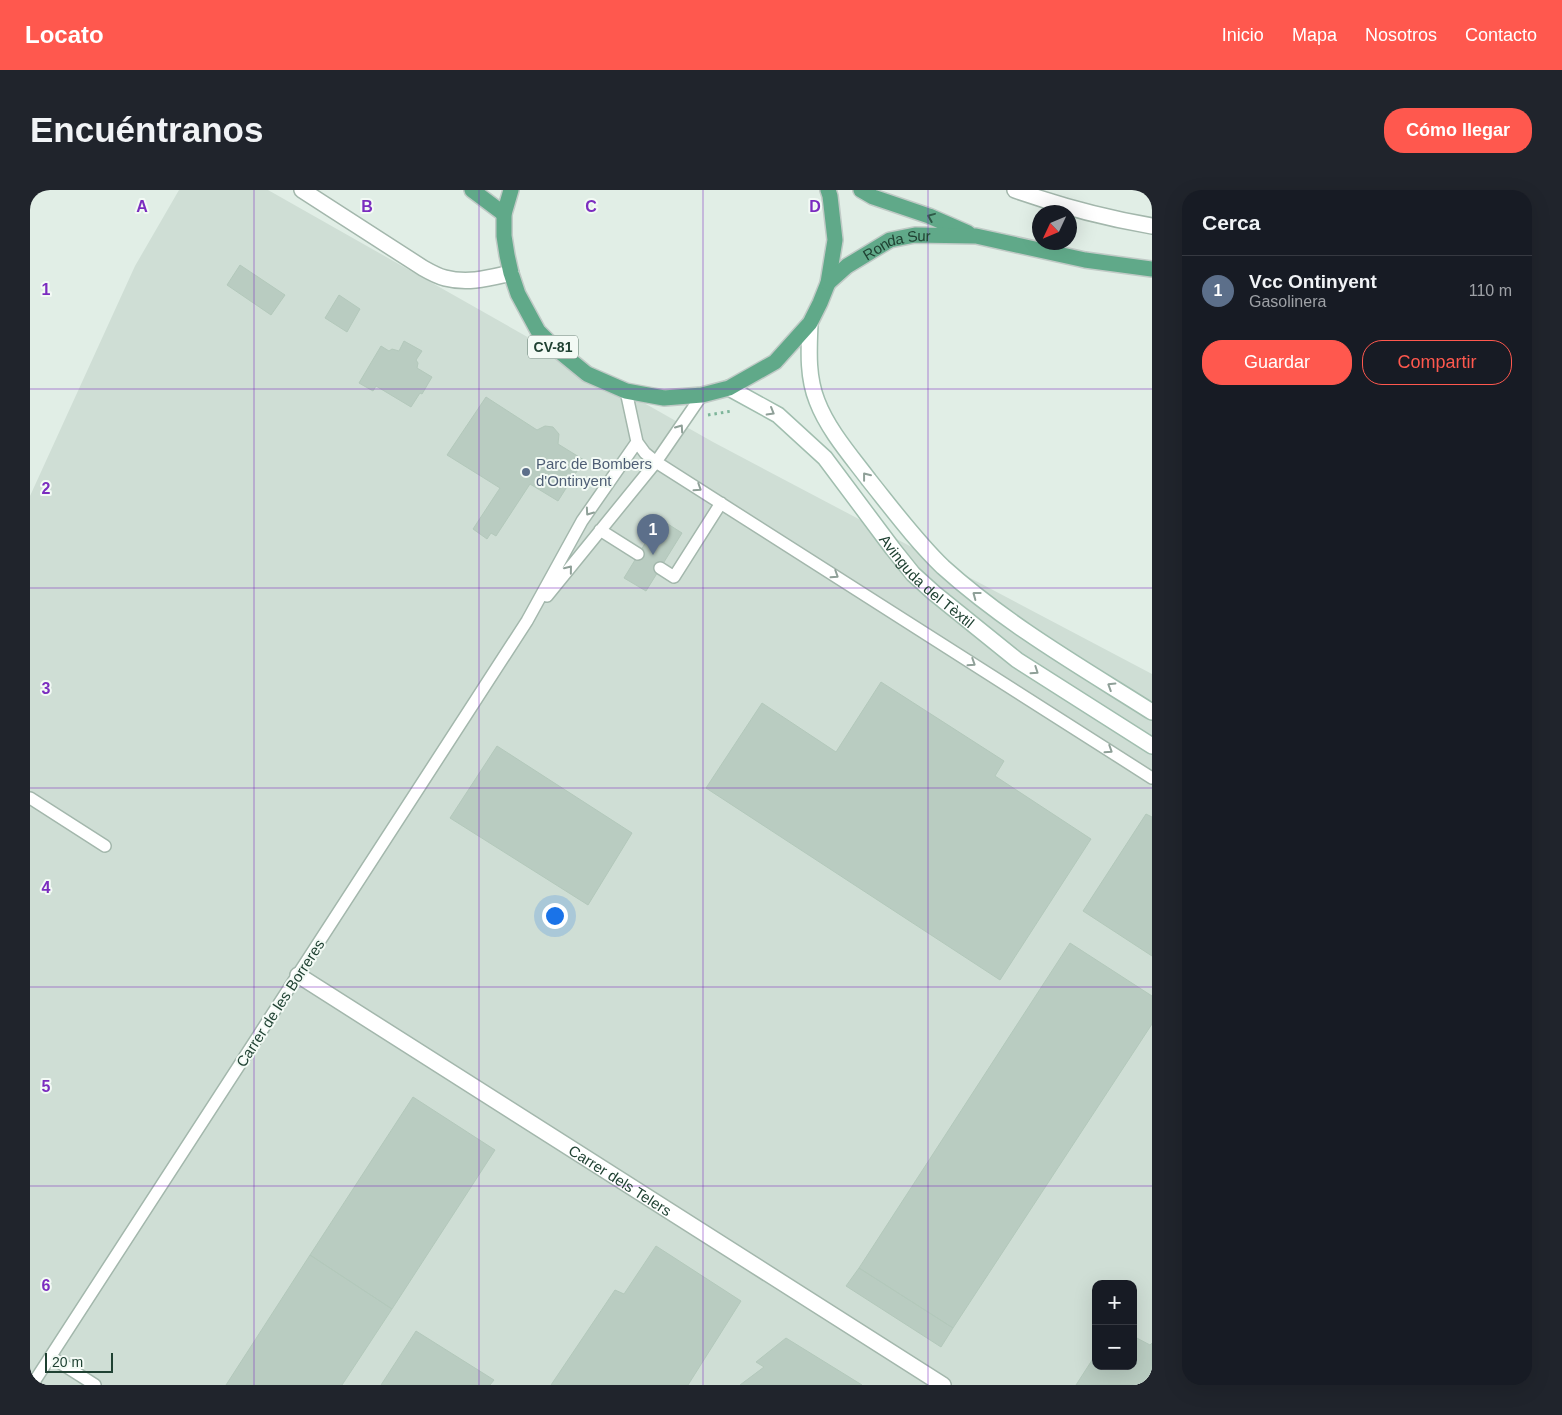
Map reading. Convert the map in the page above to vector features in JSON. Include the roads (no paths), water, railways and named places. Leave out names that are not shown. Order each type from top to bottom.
[{"type":"main road","points":[[472,190],[504,214]]},
{"type":"main road","name":"CV-81","points":[[511,190],[504,214],[504,236],[511,273],[518,294],[538,330],[554,347],[587,374],[626,392],[664,398],[702,395],[729,388],[775,362],[810,323],[828,283],[835,240],[828,190]]},
{"type":"main road","name":"Ronda Sur","points":[[861,190],[873,197],[929,216],[976,236]]},
{"type":"main road","name":"Ronda Sur","points":[[828,283],[848,266],[890,240],[915,234],[976,236],[1085,260],[1152,269]]},
{"type":"street","points":[[302,190],[423,268],[444,278],[478,281],[511,273]]},
{"type":"street","points":[[1015,190],[1047,202],[1152,226]]},
{"type":"street","name":"Avinguda del Tèxtil","points":[[810,323],[809,369],[817,402],[835,436],[910,531],[967,588],[996,610],[1045,644],[1152,712]]},
{"type":"street","name":"Avinguda del Tèxtil","points":[[729,388],[778,415],[825,458],[913,574],[934,593],[1017,660],[1152,746]]},
{"type":"street","name":"Carrer dels Telers","points":[[298,975],[943,1385]]},
{"type":"lane","points":[[626,392],[637,442],[656,462],[1152,778]]},
{"type":"lane","points":[[527,621],[656,462],[702,395]]},
{"type":"lane","points":[[527,621],[582,521],[637,442]]},
{"type":"lane","points":[[660,568],[674,577],[721,503]]},
{"type":"lane","points":[[600,530],[638,554]]},
{"type":"lane","name":"Carrer de les Borreres","points":[[32,1385],[527,621]]},
{"type":"lane","points":[[30,798],[106,846]]},
{"type":"lane","points":[[51,1357],[95,1385]]},
{"type":"place","name":"Parc de Bombers d'Ontinyent","points":[[526,472]]},
{"type":"place","name":"Vcc Ontinyent","points":[[653,555]]}]
